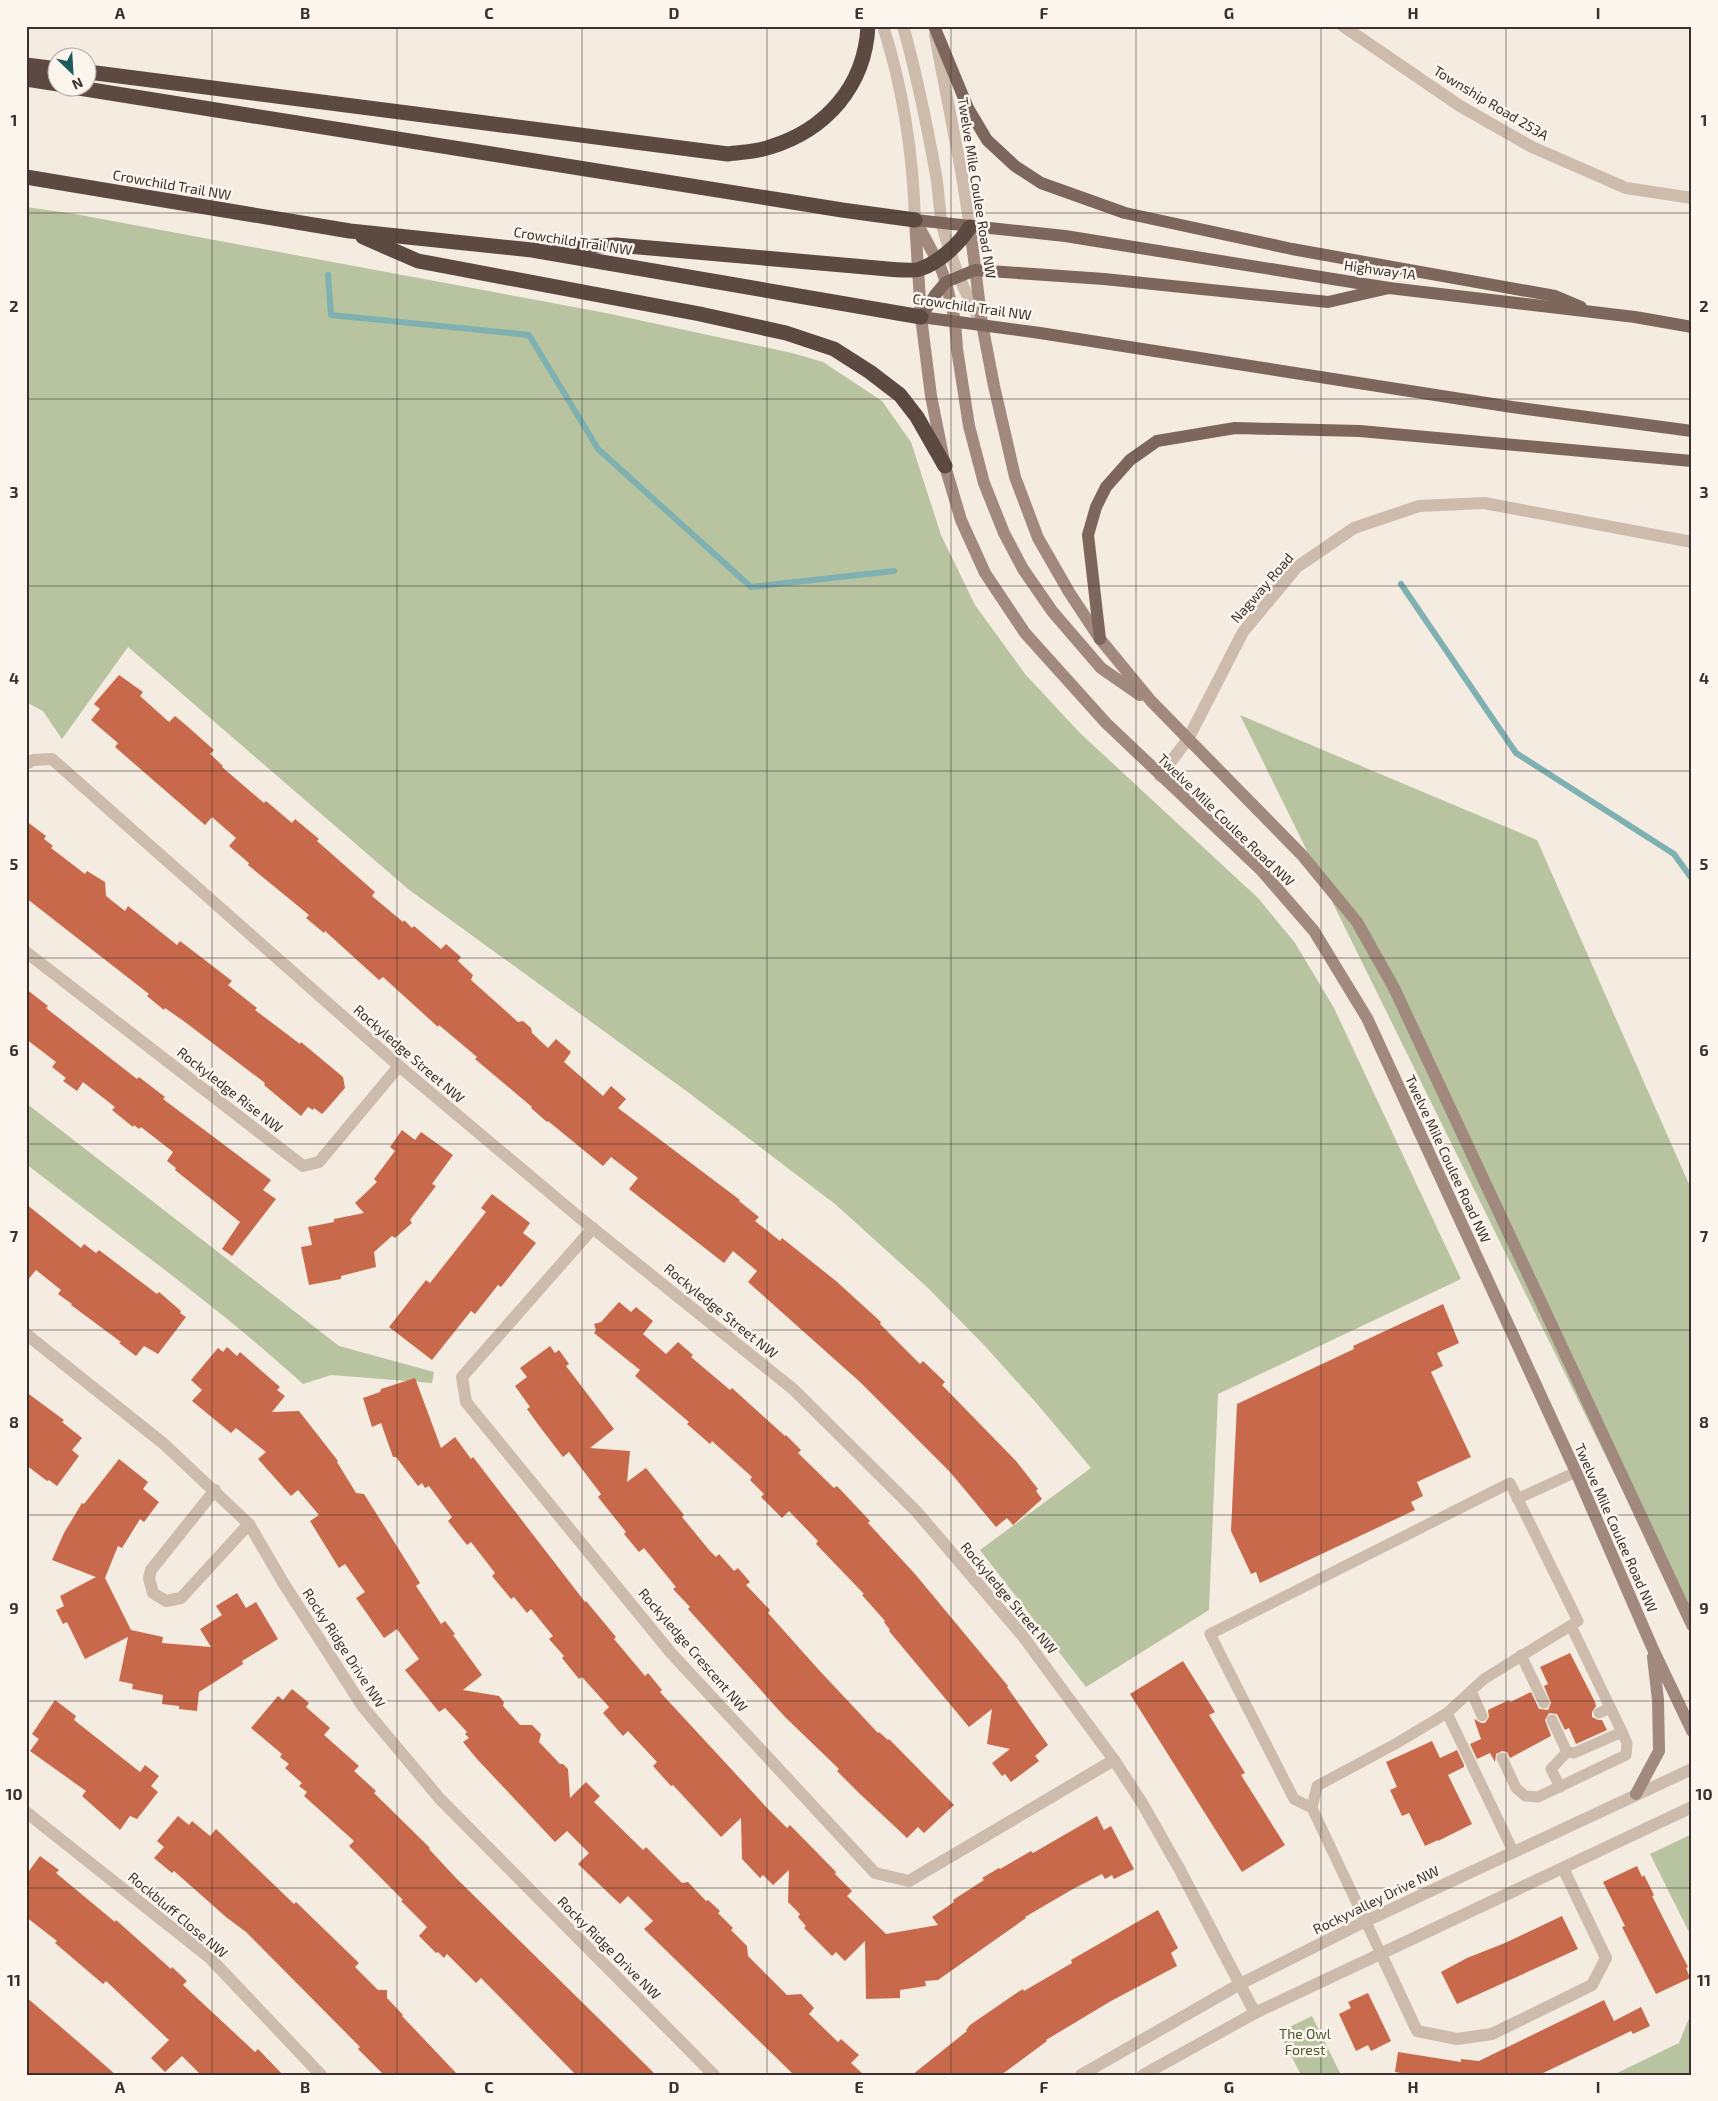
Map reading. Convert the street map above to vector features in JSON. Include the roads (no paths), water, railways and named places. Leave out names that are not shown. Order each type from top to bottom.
[{"type":"highway","points":[[98,73],[728,154],[770,148],[805,131],[831,111],[846,95],[857,76],[868,26]]},
{"type":"highway","points":[[26,64],[48,67]]},
{"type":"highway","points":[[26,79],[48,82]]},
{"type":"highway","points":[[98,91],[832,209],[915,220]]},
{"type":"highway","name":"Crowchild Trail NW","points":[[26,177],[350,231],[532,250],[921,317]]},
{"type":"highway","points":[[532,250],[616,245],[878,268],[919,269],[950,250],[963,238],[970,226]]},
{"type":"highway","points":[[350,231],[418,261],[710,316],[786,333],[834,349],[870,372],[900,395],[916,417],[945,466]]},
{"type":"main road","points":[[933,26],[968,108],[987,140],[1015,166],[1041,183],[1125,213],[1292,249],[1555,296],[1593,312]]},
{"type":"main road","points":[[915,220],[970,226]]},
{"type":"main road","points":[[915,220],[937,259],[946,282],[955,321],[957,349],[969,426],[984,483],[1004,533],[1023,569],[1052,611],[1100,668],[1151,701]]},
{"type":"main road","name":"Twelve Mile Coulee Road NW","points":[[915,220],[921,317],[931,396],[945,466],[961,520],[985,573],[1024,632],[1106,723],[1262,871],[1314,931],[1362,1010],[1576,1472],[1652,1647],[1692,1731]]},
{"type":"main road","name":"Twelve Mile Coulee Road NW","points":[[970,226],[982,324],[1015,477],[1038,538],[1069,592],[1100,639],[1151,701],[1302,856],[1361,930],[1394,988],[1692,1625]]},
{"type":"main road","name":"Highway 1A","points":[[970,226],[1065,236],[1388,288],[1593,312],[1692,327]]},
{"type":"main road","points":[[921,317],[946,282],[975,270],[1113,280],[1328,302],[1388,288]]},
{"type":"main road","name":"Crowchild Trail NW","points":[[921,317],[982,324],[1512,407],[1692,431]]},
{"type":"main road","points":[[1100,639],[1088,535],[1096,507],[1106,487],[1130,460],[1157,441],[1235,428],[1360,431],[1692,461]]},
{"type":"main road","points":[[1636,1794],[1659,1750],[1658,1700],[1652,1647]]},
{"type":"street","name":"Twelve Mile Coulee Road NW","points":[[883,26],[902,101],[914,183],[915,220]]},
{"type":"street","points":[[903,26],[912,56],[928,132],[937,179],[942,224],[970,304],[982,324]]},
{"type":"street","name":"Twelve Mile Coulee Road NW","points":[[933,26],[970,226]]},
{"type":"street","name":"Township Road 253A","points":[[1343,26],[1460,106],[1532,147],[1626,188],[1692,198]]},
{"type":"street","name":"Nagway Road","points":[[1160,776],[1188,739],[1243,632],[1297,567],[1354,528],[1419,506],[1484,503],[1692,542]]},
{"type":"street","name":"Rockyledge Street NW","points":[[28,761],[52,759],[399,1066],[593,1228],[793,1389],[916,1511],[1022,1634],[1114,1760],[1142,1803],[1180,1870],[1256,2014]]},
{"type":"street","name":"Rockyledge Rise NW","points":[[26,952],[303,1166],[320,1162],[399,1066]]},
{"type":"street","name":"Rockyledge Crescent NW","points":[[593,1228],[462,1377],[466,1402],[671,1653],[875,1873],[909,1881],[1114,1760]]},
{"type":"street","name":"Rocky Ridge Drive NW","points":[[26,1334],[164,1444],[249,1524],[284,1584],[363,1707],[440,1799],[714,2075]]},
{"type":"street","points":[[215,1490],[151,1570],[149,1578],[153,1593],[166,1601],[181,1598],[249,1524]]},
{"type":"street","name":"Rockyvalley Drive NW","points":[[1081,2075],[1240,1984],[1366,1921],[1692,1769]]},
{"type":"street","points":[[1143,2075],[1256,2014],[1692,1807]]},
{"type":"street","name":"Rockbluff Close NW","points":[[26,1812],[210,1958],[321,2075]]},
{"type":"street","points":[[1381,1954],[1417,2031],[1457,2039],[1492,2034],[1592,1985],[1606,1958],[1563,1868]]},
{"type":"lane","points":[[1517,1499],[1576,1472]]},
{"type":"lane","points":[[1312,1808],[1317,1786],[1397,1743],[1447,1713],[1484,1679],[1578,1621],[1510,1483],[1210,1634],[1294,1798],[1312,1808],[1381,1954]]},
{"type":"lane","points":[[1502,1758],[1516,1788],[1525,1796],[1538,1797],[1626,1755],[1627,1743],[1571,1626]]},
{"type":"lane","points":[[1521,1656],[1544,1702]]},
{"type":"lane","points":[[1578,1670],[1590,1665]]},
{"type":"lane","points":[[1537,1689],[1548,1684]]},
{"type":"lane","points":[[1471,1691],[1482,1716]]},
{"type":"lane","points":[[1599,1713],[1610,1708]]},
{"type":"lane","points":[[1447,1713],[1513,1852]]},
{"type":"lane","points":[[1552,1720],[1564,1731],[1567,1752]]},
{"type":"lane","points":[[1567,1752],[1574,1754],[1622,1732]]},
{"type":"lane","points":[[1560,1787],[1551,1768],[1567,1752]]},
{"type":"waterway","points":[[328,275],[331,315],[529,335],[598,449],[751,587],[894,571]]},
{"type":"waterway","points":[[1401,584],[1516,753],[1674,854],[1692,879]]},
{"type":"park label","name":"The Owl Forest","points":[[1305,2042]]}]
